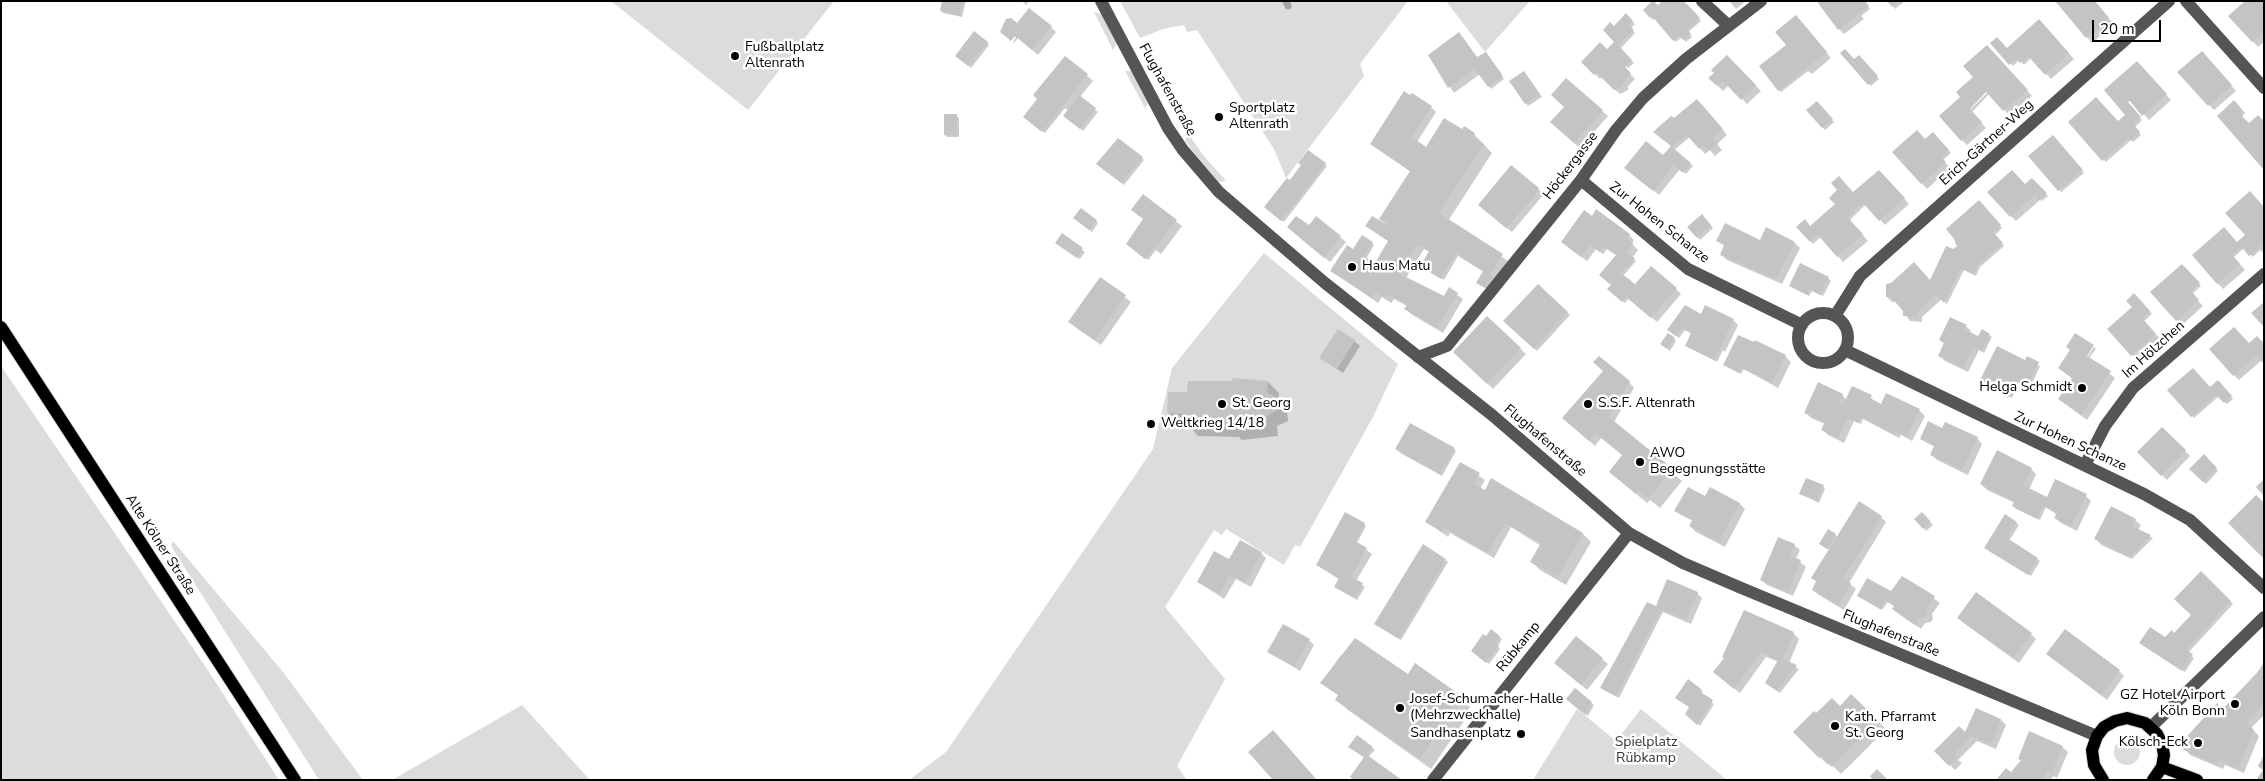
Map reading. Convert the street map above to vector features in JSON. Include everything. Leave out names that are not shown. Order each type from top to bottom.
[{"type":"main road","name":"Alte Kölner Straße","points":[[1,326],[295,780]]},
{"type":"main road","points":[[2101,779],[2094,765],[2092,750],[2097,736],[2104,727],[2115,721],[2127,718],[2139,720],[2151,727],[2162,744],[2162,766],[2153,780]]},
{"type":"main road","points":[[2162,766],[2197,780]]},
{"type":"street","name":"Flughafenstraße","points":[[1101,1],[1168,128],[1189,157],[1219,192],[1492,416],[1630,533],[1683,563],[2097,736]]},
{"type":"street","points":[[1702,1],[1729,26]]},
{"type":"street","name":"Höckergasse","points":[[1418,357],[1447,346],[1581,180],[1616,130],[1643,98],[1686,59],[1761,1]]},
{"type":"street","name":"Erich-Gärtner-Weg","points":[[1835,316],[1860,276],[2169,1]]},
{"type":"street","points":[[2186,1],[2264,88]]},
{"type":"street","name":"Zur Hohen Schanze","points":[[1581,180],[1688,269],[1802,325]]},
{"type":"street","name":"Im Hölzchen","points":[[2085,465],[2105,426],[2133,388],[2264,274]]},
{"type":"street","points":[[1826,313],[1835,316],[1846,328],[1848,336],[1845,350],[1838,358],[1828,362],[1819,362],[1808,358],[1799,345],[1798,336],[1802,325],[1816,314],[1826,313]]},
{"type":"street","name":"Zur Hohen Schanze","points":[[1845,350],[2144,494],[2190,520],[2264,588]]},
{"type":"street","name":"Rübkamp","points":[[1433,780],[1630,533]]},
{"type":"street","points":[[2151,727],[2264,617]]},
{"type":"green space","name":"Fußballplatz Altenrath","points":[[611,1],[834,1],[748,110]]},
{"type":"green space","points":[[1120,1],[1408,1],[1360,64],[1364,76],[1286,178],[1274,149],[1197,30],[1187,32],[1184,25],[1163,29],[1140,38]]},
{"type":"green space","points":[[1446,1],[1530,1],[1485,52]]},
{"type":"green space","points":[[1094,12],[1102,14],[1117,44],[1113,50]]},
{"type":"green space","points":[[1125,71],[1133,71],[1149,101],[1145,108]]},
{"type":"green space","points":[[1188,133],[1203,155],[1226,181],[1219,182],[1194,153],[1185,140]]},
{"type":"green space","points":[[1264,253],[1398,364],[1373,417],[1300,547],[1295,545],[1284,565],[1226,529],[1222,535],[1214,530],[1165,607],[1225,679],[1177,766],[1187,780],[909,780],[946,752],[1153,449],[1172,368]]},
{"type":"green space","points":[[1,366],[205,666],[279,780],[1,780]]},
{"type":"green space","points":[[173,541],[283,672],[363,780],[319,780],[171,546]]},
{"type":"green space","points":[[522,705],[590,780],[392,780]]},
{"type":"green space","name":"Spielplatz Rübkamp","points":[[1577,709],[1616,741],[1641,709],[1727,780],[1533,780]]},
{"type":"green space","points":[[2127,739],[2136,743],[2140,752],[2136,761],[2127,765],[2118,761],[2114,752],[2118,743]]},
{"type":"building","points":[[942,1],[963,1],[960,16],[940,11]]},
{"type":"building","points":[[1652,1],[1658,5],[1662,1],[1683,1],[1689,6],[1700,18],[1687,29],[1691,34],[1683,40],[1679,36],[1673,41],[1652,16],[1650,18],[1643,10]]},
{"type":"building","points":[[1820,1],[1865,1],[1869,6],[1838,30],[1818,3]]},
{"type":"building","points":[[1887,1],[1899,1],[1892,7]]},
{"type":"building","points":[[2055,1],[2095,1],[2109,18],[2086,38]]},
{"type":"building","points":[[2245,1],[2264,2],[2264,32],[2252,42],[2228,16]]},
{"type":"building","points":[[1029,8],[1052,26],[1032,50],[1015,36],[1011,41],[1000,32],[1006,19],[1011,18],[1017,23]]},
{"type":"building","points":[[1626,13],[1633,21],[1629,25],[1634,30],[1618,45],[1632,60],[1625,67],[1631,73],[1619,89],[1614,90],[1596,72],[1594,75],[1581,62],[1600,42],[1607,49],[1614,42],[1603,30],[1610,22],[1614,26]]},
{"type":"building","points":[[1796,15],[1827,52],[1778,91],[1759,66],[1786,45],[1775,32]]},
{"type":"building","points":[[2039,19],[2069,53],[2045,75],[2028,56],[2020,63],[2016,59],[2009,65],[1990,43],[1997,37],[2007,48]]},
{"type":"building","points":[[974,31],[988,42],[968,66],[955,56]]},
{"type":"building","points":[[1459,32],[1477,57],[1486,52],[1503,76],[1488,87],[1475,69],[1448,88],[1428,55]]},
{"type":"building","points":[[1987,45],[2028,90],[2003,111],[1986,92],[1970,109],[1982,122],[1961,141],[1939,116],[1960,97],[1956,92],[1973,77],[1963,66]]},
{"type":"building","points":[[1845,49],[1854,59],[1859,55],[1878,76],[1868,85],[1840,53]]},
{"type":"building","points":[[2202,51],[2232,85],[2208,106],[2177,72]]},
{"type":"building","points":[[1727,55],[1756,85],[1741,100],[1723,81],[1717,86],[1708,78],[1714,73],[1711,70]]},
{"type":"building","points":[[1065,56],[1088,74],[1042,132],[1023,117],[1037,99],[1033,95]]},
{"type":"building","points":[[2137,61],[2167,94],[2142,116],[2130,101],[2128,102],[2141,117],[2133,124],[2140,132],[2130,141],[2128,138],[2102,161],[2068,122],[2096,97],[2118,121],[2125,115],[2104,90]]},
{"type":"building","points":[[1524,71],[1540,94],[1525,104],[1509,81]]},
{"type":"building","points":[[1566,78],[1603,110],[1574,143],[1550,122],[1564,107],[1551,95]]},
{"type":"building","points":[[1404,91],[1410,95],[1412,93],[1432,106],[1410,139],[1414,142],[1416,140],[1426,147],[1444,118],[1462,129],[1464,126],[1475,133],[1473,137],[1484,144],[1439,213],[1503,254],[1490,275],[1492,277],[1485,288],[1476,283],[1483,271],[1456,253],[1441,279],[1427,270],[1421,265],[1429,251],[1418,244],[1400,274],[1444,296],[1449,287],[1458,293],[1437,328],[1404,309],[1407,305],[1388,294],[1385,298],[1376,292],[1372,298],[1330,271],[1347,245],[1353,249],[1362,235],[1373,242],[1364,256],[1375,263],[1388,241],[1365,226],[1372,216],[1395,229],[1379,219],[1410,171],[1370,144]]},
{"type":"building","points":[[1079,95],[1096,108],[1080,129],[1063,116]]},
{"type":"building","points":[[1697,99],[1723,129],[1713,138],[1718,144],[1709,151],[1704,145],[1699,149],[1687,135],[1672,147],[1691,163],[1683,173],[1674,165],[1653,191],[1624,168],[1646,141],[1663,155],[1671,146],[1653,132],[1671,116],[1674,118]]},
{"type":"building","points":[[2234,100],[2245,113],[2242,116],[2249,123],[2258,115],[2264,121],[2264,170],[2217,116]]},
{"type":"building","points":[[1817,101],[1833,119],[1822,128],[1806,110]]},
{"type":"building","points":[[944,114],[957,114],[957,135],[944,135]]},
{"type":"building","points":[[1917,130],[1925,139],[1933,132],[1949,150],[1941,157],[1946,162],[1921,184],[1892,152]]},
{"type":"building","points":[[2053,135],[2083,170],[2058,191],[2028,156]]},
{"type":"building","points":[[1118,138],[1143,157],[1121,183],[1096,164]]},
{"type":"building","points":[[1308,150],[1326,163],[1281,221],[1264,207],[1287,178],[1290,180],[1301,165],[1298,163]]},
{"type":"building","points":[[1511,165],[1539,188],[1534,197],[1506,228],[1478,205]]},
{"type":"building","points":[[1879,170],[1905,198],[1879,221],[1863,203],[1848,218],[1863,234],[1837,257],[1818,235],[1810,242],[1796,227],[1805,219],[1810,226],[1835,204],[1829,198],[1837,190],[1831,183],[1839,176],[1853,192]]},
{"type":"building","points":[[2012,170],[2025,184],[2032,178],[2047,193],[2039,200],[2035,195],[2010,217],[1987,192]]},
{"type":"building","points":[[2250,191],[2264,207],[2264,243],[2249,256],[2241,246],[2232,255],[2240,264],[2217,284],[2192,255],[2224,227],[2237,242],[2245,235],[2225,213]]},
{"type":"building","points":[[1143,194],[1177,220],[1145,259],[1126,244],[1143,219],[1131,210]]},
{"type":"building","points":[[1979,200],[2001,225],[1993,232],[2003,243],[1978,265],[1973,274],[1961,268],[1944,303],[1936,294],[1917,312],[1917,317],[1903,316],[1903,311],[1891,297],[1886,297],[1886,284],[1891,283],[1914,262],[1930,280],[1946,246],[1953,249],[1957,246],[1946,229]]},
{"type":"building","points":[[1081,208],[1097,220],[1089,230],[1073,218]]},
{"type":"building","points":[[1596,209],[1630,234],[1627,239],[1633,244],[1626,253],[1635,258],[1621,273],[1635,284],[1651,266],[1677,288],[1651,318],[1626,297],[1622,302],[1607,289],[1611,285],[1599,275],[1616,255],[1604,247],[1600,252],[1590,245],[1581,257],[1561,242],[1584,210],[1592,216]]},
{"type":"building","points":[[1702,214],[1711,225],[1697,238],[1687,227]]},
{"type":"building","points":[[1296,216],[1309,225],[1316,216],[1341,236],[1324,258],[1287,227]]},
{"type":"building","points":[[1725,223],[1760,240],[1766,227],[1795,242],[1776,279],[1720,255],[1724,245],[1716,241]]},
{"type":"building","points":[[1062,233],[1083,248],[1077,258],[1055,243]]},
{"type":"building","points":[[1800,263],[1829,277],[1820,295],[1809,289],[1807,295],[1789,286]]},
{"type":"building","points":[[2182,264],[2200,283],[2191,291],[2199,300],[2176,321],[2150,292]]},
{"type":"building","points":[[1100,277],[1126,295],[1095,340],[1068,322]]},
{"type":"building","points":[[1538,284],[1568,312],[1534,349],[1503,321]]},
{"type":"building","points":[[2134,293],[2150,311],[2142,318],[2156,334],[2131,356],[2107,329],[2132,307],[2126,301]]},
{"type":"building","points":[[2264,302],[2264,327],[2251,313]]},
{"type":"building","points":[[1685,305],[1701,314],[1705,305],[1734,319],[1714,360],[1685,346],[1691,333],[1682,328],[1676,336],[1667,330]]},
{"type":"building","points":[[1487,316],[1521,348],[1487,384],[1453,352]]},
{"type":"building","points":[[1950,317],[1967,325],[1964,329],[1978,336],[1982,329],[1990,334],[1982,351],[1973,347],[1963,368],[1938,356],[1944,343],[1939,340]]},
{"type":"building","points":[[2234,327],[2249,343],[2257,336],[2264,343],[2264,364],[2256,355],[2233,376],[2209,349]]},
{"type":"building","points":[[1338,329],[1355,340],[1337,369],[1319,358]]},
{"type":"building","points":[[1668,333],[1675,338],[1667,349],[1660,344]]},
{"type":"building","name":"Helga Schmidt","points":[[2075,333],[2094,345],[2087,356],[2111,371],[2081,415],[2058,399],[2072,378],[2058,368],[2070,350],[2066,347]]},
{"type":"building","points":[[1738,335],[1754,342],[1755,340],[1786,355],[1772,383],[1741,368],[1739,373],[1723,365]]},
{"type":"building","points":[[1997,346],[2025,360],[2027,356],[2039,362],[2027,386],[2017,381],[2009,397],[1980,380]]},
{"type":"building","points":[[1599,356],[1630,381],[1609,417],[1673,469],[1648,498],[1638,490],[1636,494],[1609,472],[1622,455],[1595,433],[1589,441],[1562,418],[1603,371],[1593,362]]},
{"type":"building","points":[[2193,368],[2210,387],[2218,380],[2232,396],[2224,403],[2216,395],[2191,417],[2167,390]]},
{"type":"building","name":"St. Georg","points":[[1232,378],[1268,381],[1267,392],[1277,398],[1277,410],[1267,416],[1267,426],[1230,430],[1230,426],[1185,426],[1186,414],[1167,413],[1168,392],[1187,392],[1188,381],[1232,381]]},
{"type":"building","points":[[1818,382],[1843,394],[1839,403],[1843,405],[1852,386],[1872,395],[1870,398],[1881,404],[1886,393],[1920,409],[1907,437],[1895,431],[1894,434],[1861,417],[1858,423],[1848,418],[1838,438],[1821,430],[1825,422],[1804,413]]},
{"type":"building","points":[[1928,421],[1942,428],[1945,422],[1978,437],[1962,470],[1930,455],[1934,446],[1920,439]]},
{"type":"building","points":[[1410,423],[1455,448],[1440,474],[1395,449]]},
{"type":"building","points":[[2162,427],[2186,450],[2161,476],[2137,452]]},
{"type":"building","points":[[1997,450],[2032,468],[2023,485],[2047,497],[2055,479],[2087,494],[2071,526],[2054,518],[2057,513],[2043,506],[2037,519],[2012,506],[2014,501],[1980,484]]},
{"type":"building","points":[[2204,454],[2217,468],[2203,482],[2189,469]]},
{"type":"building","points":[[1460,462],[1480,473],[1474,484],[1485,490],[1491,478],[1583,533],[1558,577],[1530,562],[1541,543],[1505,523],[1488,553],[1444,528],[1442,532],[1425,522]]},
{"type":"building","points":[[1806,478],[1824,485],[1817,501],[1799,494]]},
{"type":"building","points":[[2264,479],[2264,496],[2256,487]]},
{"type":"building","points":[[1688,487],[1705,496],[1710,487],[1740,503],[1719,542],[1689,526],[1692,520],[1674,511]]},
{"type":"building","points":[[2256,495],[2264,503],[2264,559],[2228,523]]},
{"type":"building","points":[[1859,501],[1882,516],[1843,579],[1851,583],[1838,605],[1812,590],[1816,581],[1811,578]]},
{"type":"building","points":[[2111,506],[2136,519],[2132,526],[2151,535],[2130,557],[2094,539]]},
{"type":"building","points":[[1345,512],[1365,523],[1355,541],[1367,548],[1351,577],[1363,583],[1355,598],[1334,587],[1339,578],[1316,565]]},
{"type":"building","points":[[1922,512],[1931,522],[1923,529],[1914,519]]},
{"type":"building","points":[[2005,514],[2017,522],[2007,538],[2038,558],[2028,575],[1984,548]]},
{"type":"building","points":[[1828,529],[1836,534],[1827,549],[1819,544]]},
{"type":"building","points":[[1778,537],[1795,544],[1790,556],[1801,560],[1788,592],[1760,580]]},
{"type":"building","points":[[1240,540],[1262,552],[1245,583],[1230,574],[1219,594],[1197,582],[1214,551],[1229,559]]},
{"type":"building","points":[[1423,544],[1446,559],[1399,639],[1374,624]]},
{"type":"building","points":[[2201,571],[2231,601],[2186,650],[2193,654],[2182,671],[2139,643],[2150,627],[2165,637],[2172,630],[2174,633],[2191,615],[2174,599]]},
{"type":"building","points":[[1902,576],[1935,596],[1927,608],[1928,613],[1926,617],[1920,618],[1915,625],[1892,609],[1894,606],[1885,600],[1880,609],[1857,596],[1867,578],[1891,591]]},
{"type":"building","points":[[1667,579],[1698,592],[1686,619],[1661,610],[1616,696],[1600,688],[1647,602],[1656,606]]},
{"type":"building","points":[[1976,592],[2032,633],[2013,658],[1957,618]]},
{"type":"building","points":[[1744,610],[1794,632],[1783,659],[1797,665],[1777,691],[1765,683],[1778,660],[1761,652],[1734,689],[1713,672],[1724,658],[1722,657]]},
{"type":"building","points":[[1283,624],[1310,639],[1294,667],[1267,652]]},
{"type":"building","points":[[1491,629],[1500,636],[1496,643],[1499,645],[1486,663],[1471,651],[1483,634],[1486,636]]},
{"type":"building","points":[[2065,629],[2120,670],[2101,695],[2046,654]]},
{"type":"building","points":[[1576,636],[1603,658],[1581,685],[1554,663]]},
{"type":"building","name":"Josef-Schumacher-Halle (Mehrzweckhalle)","points":[[1355,638],[1408,674],[1415,663],[1460,695],[1451,707],[1454,710],[1420,759],[1335,700],[1338,695],[1320,683]]},
{"type":"building","points":[[2264,662],[2264,704],[2247,722],[2254,730],[2238,769],[2219,760],[2218,765],[2184,750],[2181,743],[2217,703],[2223,709],[2256,675]]},
{"type":"building","points":[[1688,679],[1701,689],[1699,691],[1713,700],[1697,725],[1685,714],[1689,707],[1675,698]]},
{"type":"building","points":[[1575,688],[1592,702],[1585,715],[1566,699]]},
{"type":"building","name":"Kath. Pfarramt St. Georg","points":[[1851,694],[1878,720],[1832,767],[1821,756],[1819,758],[1793,732],[1814,711],[1816,713],[1832,698],[1840,706]]},
{"type":"building","points":[[1976,708],[2001,719],[1991,744],[1971,736],[1954,754],[1957,757],[1949,766],[1934,751],[1959,726],[1965,732]]},
{"type":"building","points":[[1273,730],[1317,780],[1273,780],[1248,752]]},
{"type":"building","points":[[2029,731],[2063,746],[2052,773],[2047,771],[2044,780],[1996,780],[2006,768],[2011,772],[2021,760],[2018,759]]},
{"type":"building","points":[[1357,735],[1373,747],[1367,755],[1402,780],[1354,780],[1350,777],[1364,757],[1348,747]]},
{"type":"building","points":[[2264,755],[2264,780],[2256,780],[2263,770],[2258,766]]},
{"type":"building","points":[[1877,769],[1888,780],[1873,780],[1870,776]]},
{"type":"waterway","points":[[1286,1],[1288,6]]},
{"type":"place","name":"Fußballplatz Altenrath","points":[[735,56]]},
{"type":"place","name":"Sportplatz Altenrath","points":[[1219,117]]},
{"type":"place","name":"Haus Matu","points":[[1352,267]]},
{"type":"place","name":"Helga Schmidt","points":[[2082,388]]},
{"type":"place","name":"St. Georg","points":[[1222,404]]},
{"type":"place","name":"S.S.F. Altenrath","points":[[1588,404]]},
{"type":"place","name":"Weltkrieg 14/18","points":[[1151,424]]},
{"type":"place","name":"AWO Begegnungsstätte","points":[[1640,462]]},
{"type":"place","name":"GZ Hotel Airport Köln Bonn","points":[[2235,704]]},
{"type":"place","name":"Josef-Schumacher-Halle (Mehrzweckhalle)","points":[[1400,708]]},
{"type":"place","name":"Kath. Pfarramt St. Georg","points":[[1835,726]]},
{"type":"place","name":"Sandhasenplatz","points":[[1521,734]]},
{"type":"place","name":"Kölsch-Eck","points":[[2198,743]]}]
